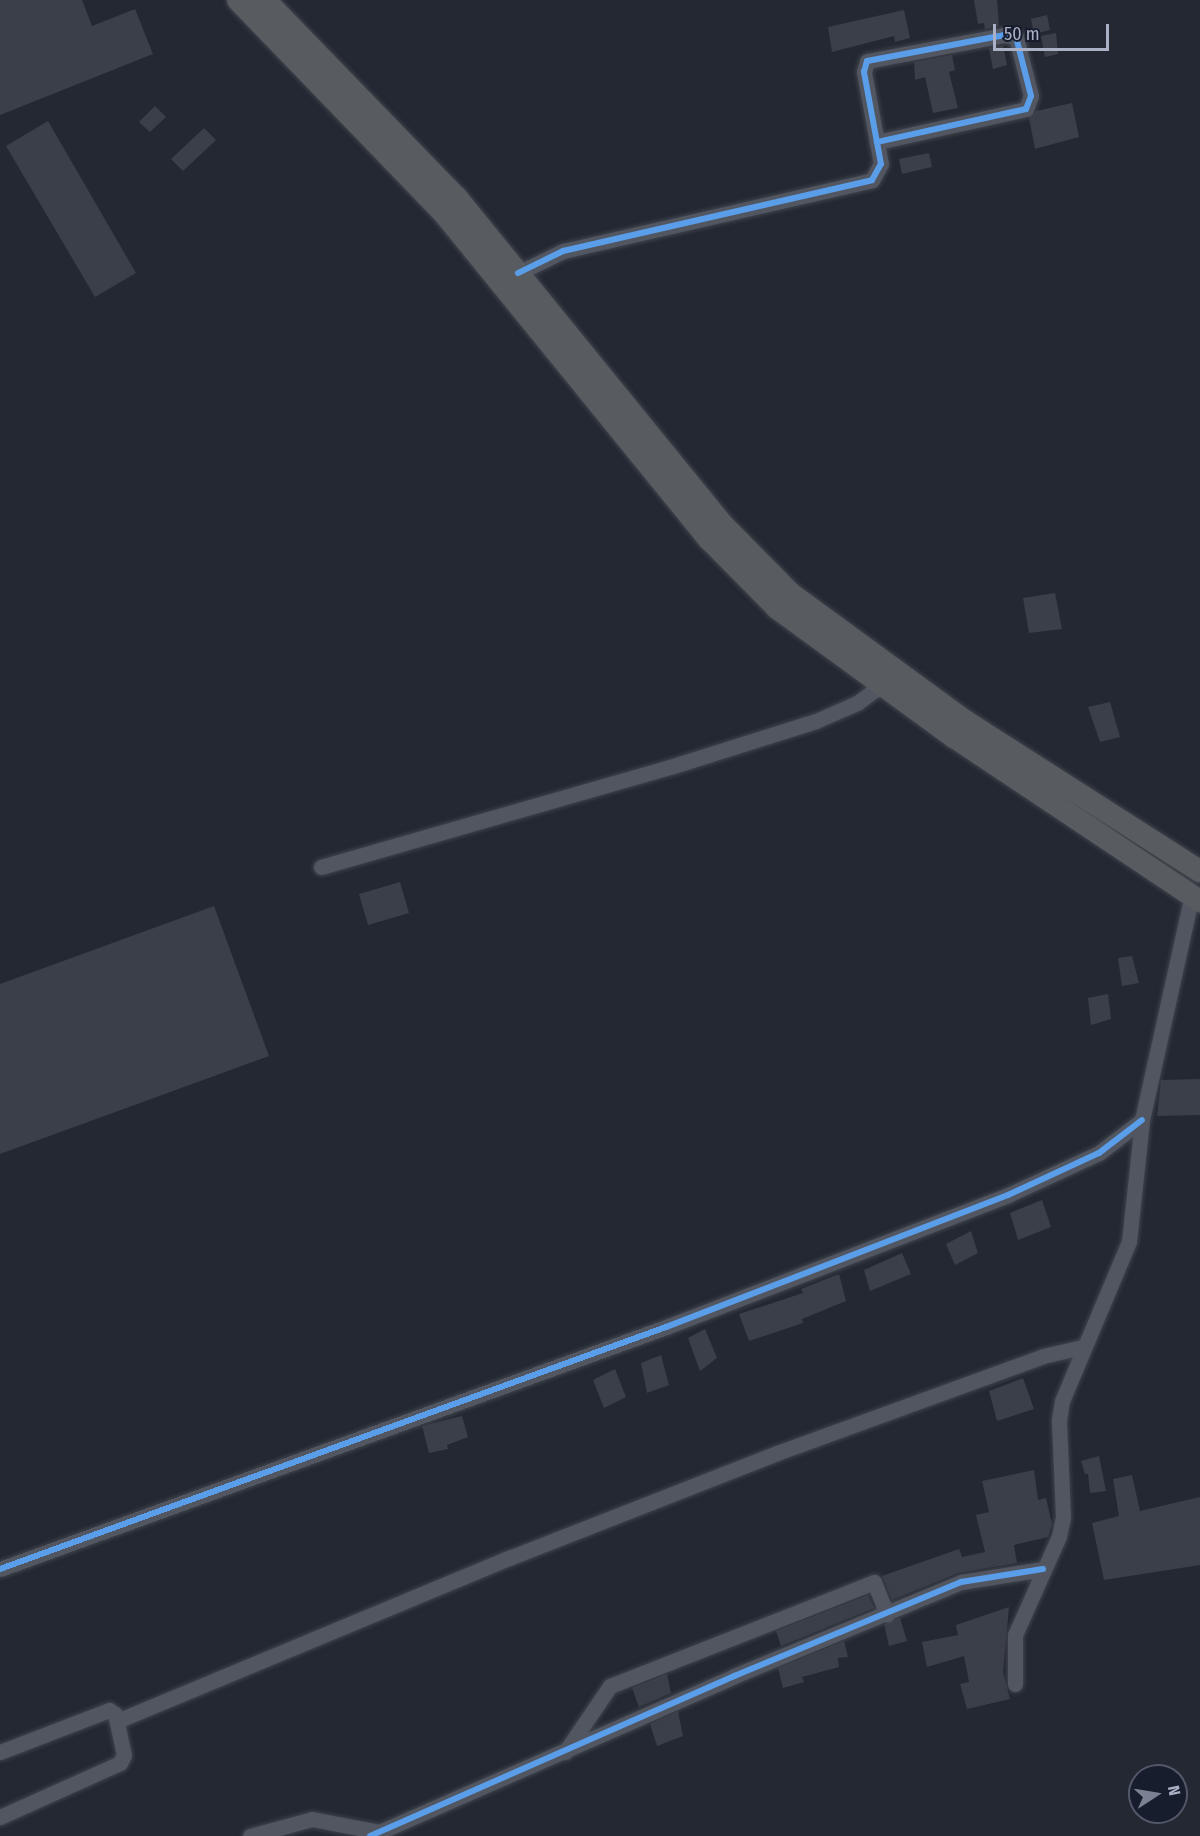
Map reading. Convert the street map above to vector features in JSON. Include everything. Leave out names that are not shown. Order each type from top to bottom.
[{"type":"highway","points":[[238,0],[443,212],[709,539],[777,608],[954,737],[1196,898]]},
{"type":"highway","points":[[265,0],[457,198],[724,526],[790,593],[964,721],[1200,871]]},
{"type":"street","points":[[518,273],[563,251],[872,180],[880,170],[864,72],[867,61],[1004,35],[1016,37],[1031,96],[1026,109],[877,142]]},
{"type":"street","points":[[321,867],[670,767],[816,721],[858,703],[882,685]]},
{"type":"street","points":[[1015,1684],[1015,1635],[1063,1517],[1059,1420],[1082,1347],[1129,1242],[1142,1120],[1196,898]]},
{"type":"street","points":[[0,1569],[666,1327],[1008,1195],[1099,1153],[1142,1120]]},
{"type":"street","points":[[117,1721],[509,1558],[777,1453],[1043,1356],[1082,1347]]},
{"type":"street","points":[[250,1836],[312,1819],[374,1834],[734,1676],[975,1578],[1043,1569]]},
{"type":"street","points":[[565,1752],[610,1686],[874,1582],[887,1615]]},
{"type":"street","points":[[0,1752],[105,1711],[113,1711],[124,1755],[120,1763],[0,1816]]},
{"type":"building","points":[[0,0],[82,0],[92,26],[135,9],[153,54],[0,115]]},
{"type":"building","points":[[974,0],[997,0],[999,26],[985,29],[984,23],[978,24]]},
{"type":"building","points":[[904,10],[910,38],[895,42],[894,36],[832,52],[828,27]]},
{"type":"building","points":[[1047,15],[1050,30],[1034,34],[1031,19]]},
{"type":"building","points":[[1056,33],[1058,54],[1045,57],[1041,36]]},
{"type":"building","points":[[1003,45],[1007,65],[993,69],[989,48]]},
{"type":"building","points":[[952,55],[955,70],[949,72],[958,108],[933,113],[925,77],[915,80],[914,62]]},
{"type":"building","points":[[1072,103],[1079,137],[1035,149],[1029,118],[1036,111]]},
{"type":"building","points":[[155,106],[166,117],[150,132],[139,122]]},
{"type":"building","points":[[48,121],[136,273],[95,297],[6,146]]},
{"type":"building","points":[[204,128],[216,140],[183,171],[171,159]]},
{"type":"building","points":[[929,153],[932,167],[902,174],[899,159]]},
{"type":"building","points":[[1055,593],[1062,629],[1029,633],[1023,598]]},
{"type":"building","points":[[1110,702],[1120,737],[1100,742],[1088,707]]},
{"type":"building","points":[[400,882],[409,913],[368,925],[359,894]]},
{"type":"building","points":[[214,906],[269,1056],[0,1154],[0,984]]},
{"type":"building","points":[[1132,956],[1139,983],[1122,986],[1118,958]]},
{"type":"building","points":[[1108,994],[1111,1019],[1091,1025],[1088,998]]},
{"type":"building","points":[[1200,1079],[1200,1115],[1157,1116],[1161,1080]]},
{"type":"building","points":[[1042,1200],[1051,1227],[1018,1240],[1010,1213]]},
{"type":"building","points":[[971,1231],[978,1253],[955,1265],[946,1244]]},
{"type":"building","points":[[902,1253],[911,1274],[870,1291],[864,1270]]},
{"type":"building","points":[[839,1274],[846,1301],[802,1319],[803,1323],[749,1341],[739,1314],[803,1293],[801,1289]]},
{"type":"building","points":[[705,1329],[717,1358],[700,1371],[688,1338]]},
{"type":"building","points":[[661,1355],[669,1385],[647,1393],[641,1363]]},
{"type":"building","points":[[615,1369],[626,1397],[604,1408],[593,1380]]},
{"type":"building","points":[[1023,1378],[1034,1409],[997,1421],[989,1391]]},
{"type":"building","points":[[462,1416],[468,1437],[447,1445],[448,1449],[429,1453],[422,1426]]},
{"type":"building","points":[[1099,1456],[1106,1491],[1090,1493],[1088,1474],[1085,1474],[1081,1461]]},
{"type":"building","points":[[1034,1470],[1038,1500],[1046,1498],[1052,1524],[1048,1537],[1014,1545],[1017,1563],[958,1573],[892,1600],[882,1576],[959,1549],[962,1557],[985,1552],[976,1515],[989,1512],[982,1481]]},
{"type":"building","points":[[1132,1475],[1140,1511],[1200,1497],[1200,1565],[1104,1580],[1092,1523],[1119,1516],[1113,1479]]},
{"type":"building","points":[[868,1595],[874,1608],[781,1646],[776,1631]]},
{"type":"building","points":[[1009,1607],[1003,1672],[1010,1699],[967,1709],[960,1684],[969,1682],[964,1656],[927,1667],[922,1642],[958,1635],[956,1625]]},
{"type":"building","points":[[900,1618],[907,1641],[889,1646],[884,1624]]},
{"type":"building","points":[[844,1641],[848,1657],[838,1658],[839,1667],[802,1677],[804,1682],[783,1688],[778,1668]]},
{"type":"building","points":[[667,1674],[671,1693],[639,1707],[632,1688]]},
{"type":"building","points":[[678,1711],[683,1736],[657,1746],[650,1724]]},
{"type":"cycle path","points":[[518,273],[563,251],[872,180],[881,164],[864,72],[867,61],[1004,35],[1016,37],[1031,96],[1026,109],[877,142]]},
{"type":"cycle path","points":[[0,1569],[666,1327],[1008,1195],[1099,1153],[1142,1120]]},
{"type":"cycle path","points":[[370,1836],[734,1676],[961,1582],[1043,1569]]}]
